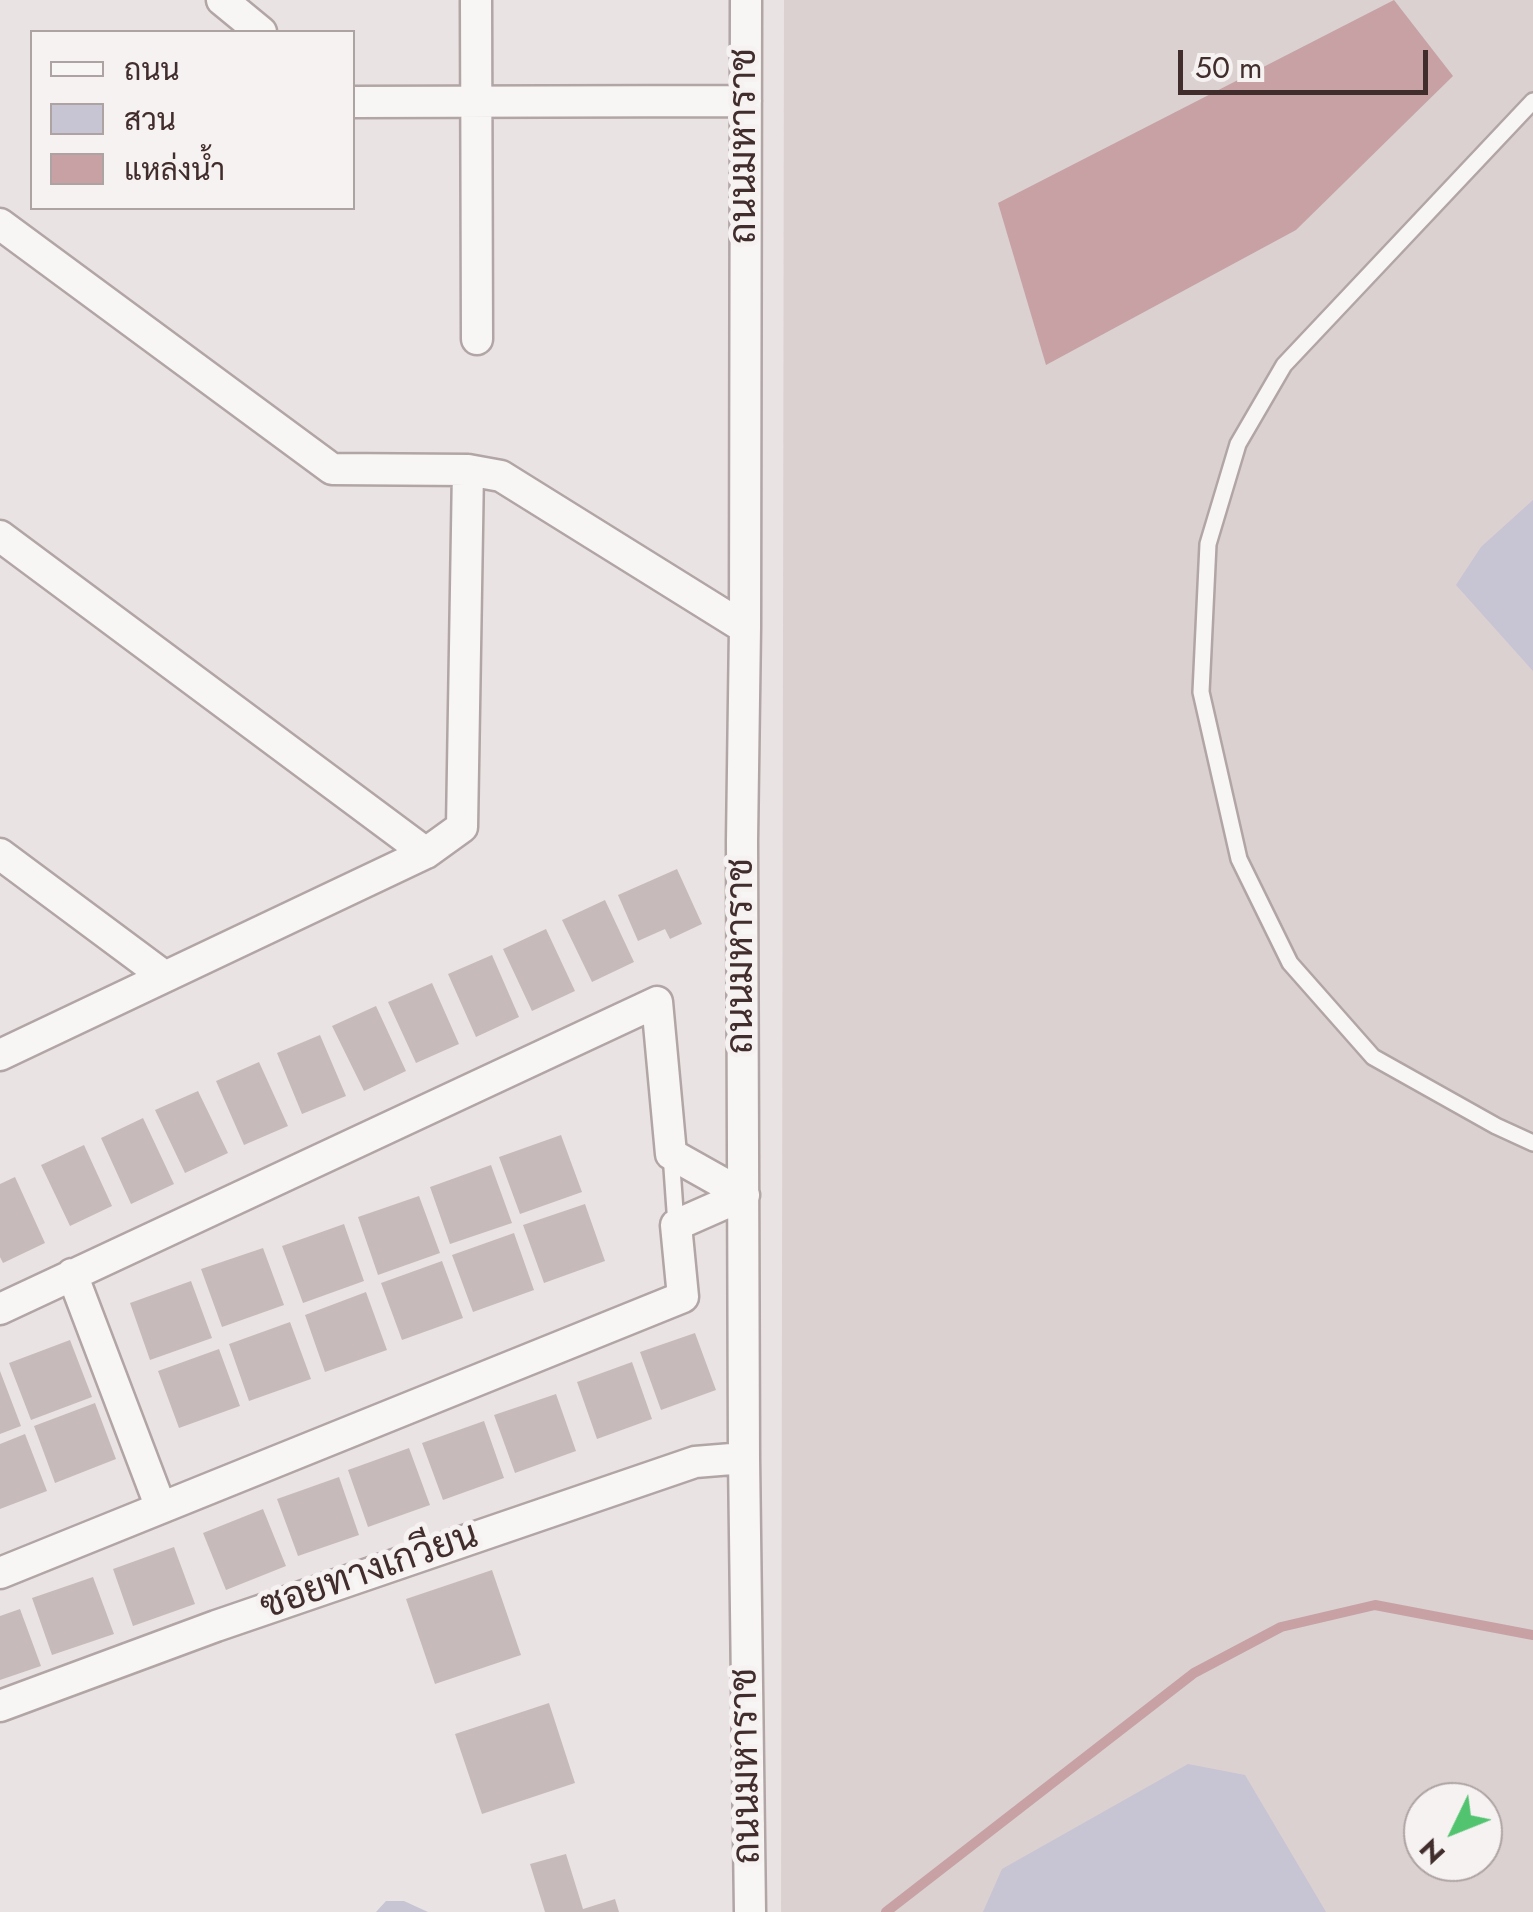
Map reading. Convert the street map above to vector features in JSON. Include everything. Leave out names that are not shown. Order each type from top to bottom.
[{"type":"street","points":[[222,0],[260,30]]},
{"type":"street","points":[[476,0],[477,339]]},
{"type":"street","name":"ถนนมหาราช","points":[[746,0],[742,841],[750,1912]]},
{"type":"street","points":[[355,102],[746,101]]},
{"type":"street","points":[[0,224],[332,469],[468,470],[501,476],[745,628]]},
{"type":"street","points":[[0,1054],[426,853],[462,826],[468,470]]},
{"type":"street","points":[[0,536],[426,853]]},
{"type":"street","points":[[0,854],[164,976]]},
{"type":"street","points":[[0,1308],[657,1002],[670,1154],[744,1195]]},
{"type":"street","points":[[0,1573],[683,1297],[676,1225],[744,1195]]},
{"type":"street","points":[[72,1274],[161,1508]]},
{"type":"street","name":"ซอยทางเกวียน","points":[[0,1706],[216,1626],[696,1462],[744,1458]]},
{"type":"lane","points":[[1533,101],[1284,366],[1238,444],[1208,544],[1202,692],[1239,859],[1290,964],[1373,1057],[1533,1143]]},
{"type":"lane","points":[[670,1154],[676,1225]]},
{"type":"shaded area","points":[[784,0],[1533,0],[1533,1912],[781,1912]]},
{"type":"green space","points":[[1533,500],[1533,671],[1456,585],[1481,547]]},
{"type":"green space","points":[[1188,1764],[1245,1775],[1326,1912],[983,1912],[1002,1869]]},
{"type":"green space","points":[[386,1901],[404,1901],[428,1912],[376,1912]]},
{"type":"water","points":[[1394,0],[1453,76],[1296,230],[1046,365],[998,203]]},
{"type":"building","points":[[677,869],[702,924],[670,939],[665,929],[638,941],[618,895]]},
{"type":"building","points":[[605,900],[634,962],[592,982],[562,920]]},
{"type":"building","points":[[546,929],[575,991],[532,1011],[503,949]]},
{"type":"building","points":[[492,955],[519,1017],[476,1037],[448,974]]},
{"type":"building","points":[[432,983],[459,1044],[416,1063],[388,1002]]},
{"type":"building","points":[[376,1006],[406,1071],[364,1091],[332,1026]]},
{"type":"building","points":[[320,1035],[346,1096],[302,1114],[277,1053]]},
{"type":"building","points":[[259,1062],[288,1126],[244,1145],[216,1081]]},
{"type":"building","points":[[198,1091],[228,1153],[185,1173],[155,1110]]},
{"type":"building","points":[[143,1118],[174,1184],[131,1204],[101,1138]]},
{"type":"building","points":[[561,1135],[582,1192],[520,1214],[499,1157]]},
{"type":"building","points":[[84,1145],[112,1206],[70,1226],[41,1165]]},
{"type":"building","points":[[491,1165],[512,1223],[450,1244],[430,1187]]},
{"type":"building","points":[[15,1177],[45,1243],[3,1263],[0,1184]]},
{"type":"building","points":[[419,1196],[440,1253],[378,1275],[358,1217]]},
{"type":"building","points":[[585,1204],[605,1261],[544,1283],[523,1225]]},
{"type":"building","points":[[344,1224],[364,1281],[303,1303],[282,1246]]},
{"type":"building","points":[[514,1233],[534,1290],[473,1312],[452,1255]]},
{"type":"building","points":[[263,1248],[284,1305],[222,1327],[201,1269]]},
{"type":"building","points":[[442,1261],[463,1318],[402,1340],[381,1283]]},
{"type":"building","points":[[191,1281],[212,1338],[150,1360],[130,1303]]},
{"type":"building","points":[[366,1292],[387,1350],[325,1372],[305,1315]]},
{"type":"building","points":[[290,1322],[311,1379],[249,1401],[229,1344]]},
{"type":"building","points":[[695,1333],[716,1390],[661,1410],[640,1352]]},
{"type":"building","points":[[70,1340],[92,1397],[31,1420],[9,1363]]},
{"type":"building","points":[[219,1349],[240,1406],[179,1428],[158,1371]]},
{"type":"building","points":[[632,1362],[652,1419],[597,1439],[577,1382]]},
{"type":"building","points":[[0,1371],[21,1426],[0,1434]]},
{"type":"building","points":[[556,1394],[576,1451],[515,1473],[494,1415]]},
{"type":"building","points":[[95,1403],[116,1459],[55,1483],[34,1426]]},
{"type":"building","points":[[484,1421],[504,1478],[443,1500],[422,1443]]},
{"type":"building","points":[[25,1434],[47,1491],[0,1509],[0,1444]]},
{"type":"building","points":[[409,1448],[430,1505],[368,1527],[348,1470]]},
{"type":"building","points":[[339,1477],[359,1535],[298,1556],[277,1499]]},
{"type":"building","points":[[263,1509],[286,1566],[226,1590],[203,1533]]},
{"type":"building","points":[[174,1547],[195,1604],[133,1626],[113,1569]]},
{"type":"building","points":[[492,1570],[521,1655],[435,1684],[406,1599]]},
{"type":"building","points":[[93,1577],[114,1634],[52,1655],[32,1598]]},
{"type":"building","points":[[20,1609],[41,1666],[0,1680],[0,1616]]},
{"type":"building","points":[[549,1703],[575,1783],[482,1814],[455,1734]]},
{"type":"building","points":[[566,1854],[583,1909],[615,1899],[619,1912],[545,1912],[530,1864]]},
{"type":"waterway","points":[[886,1912],[1194,1673],[1281,1627],[1375,1605],[1533,1635]]}]
